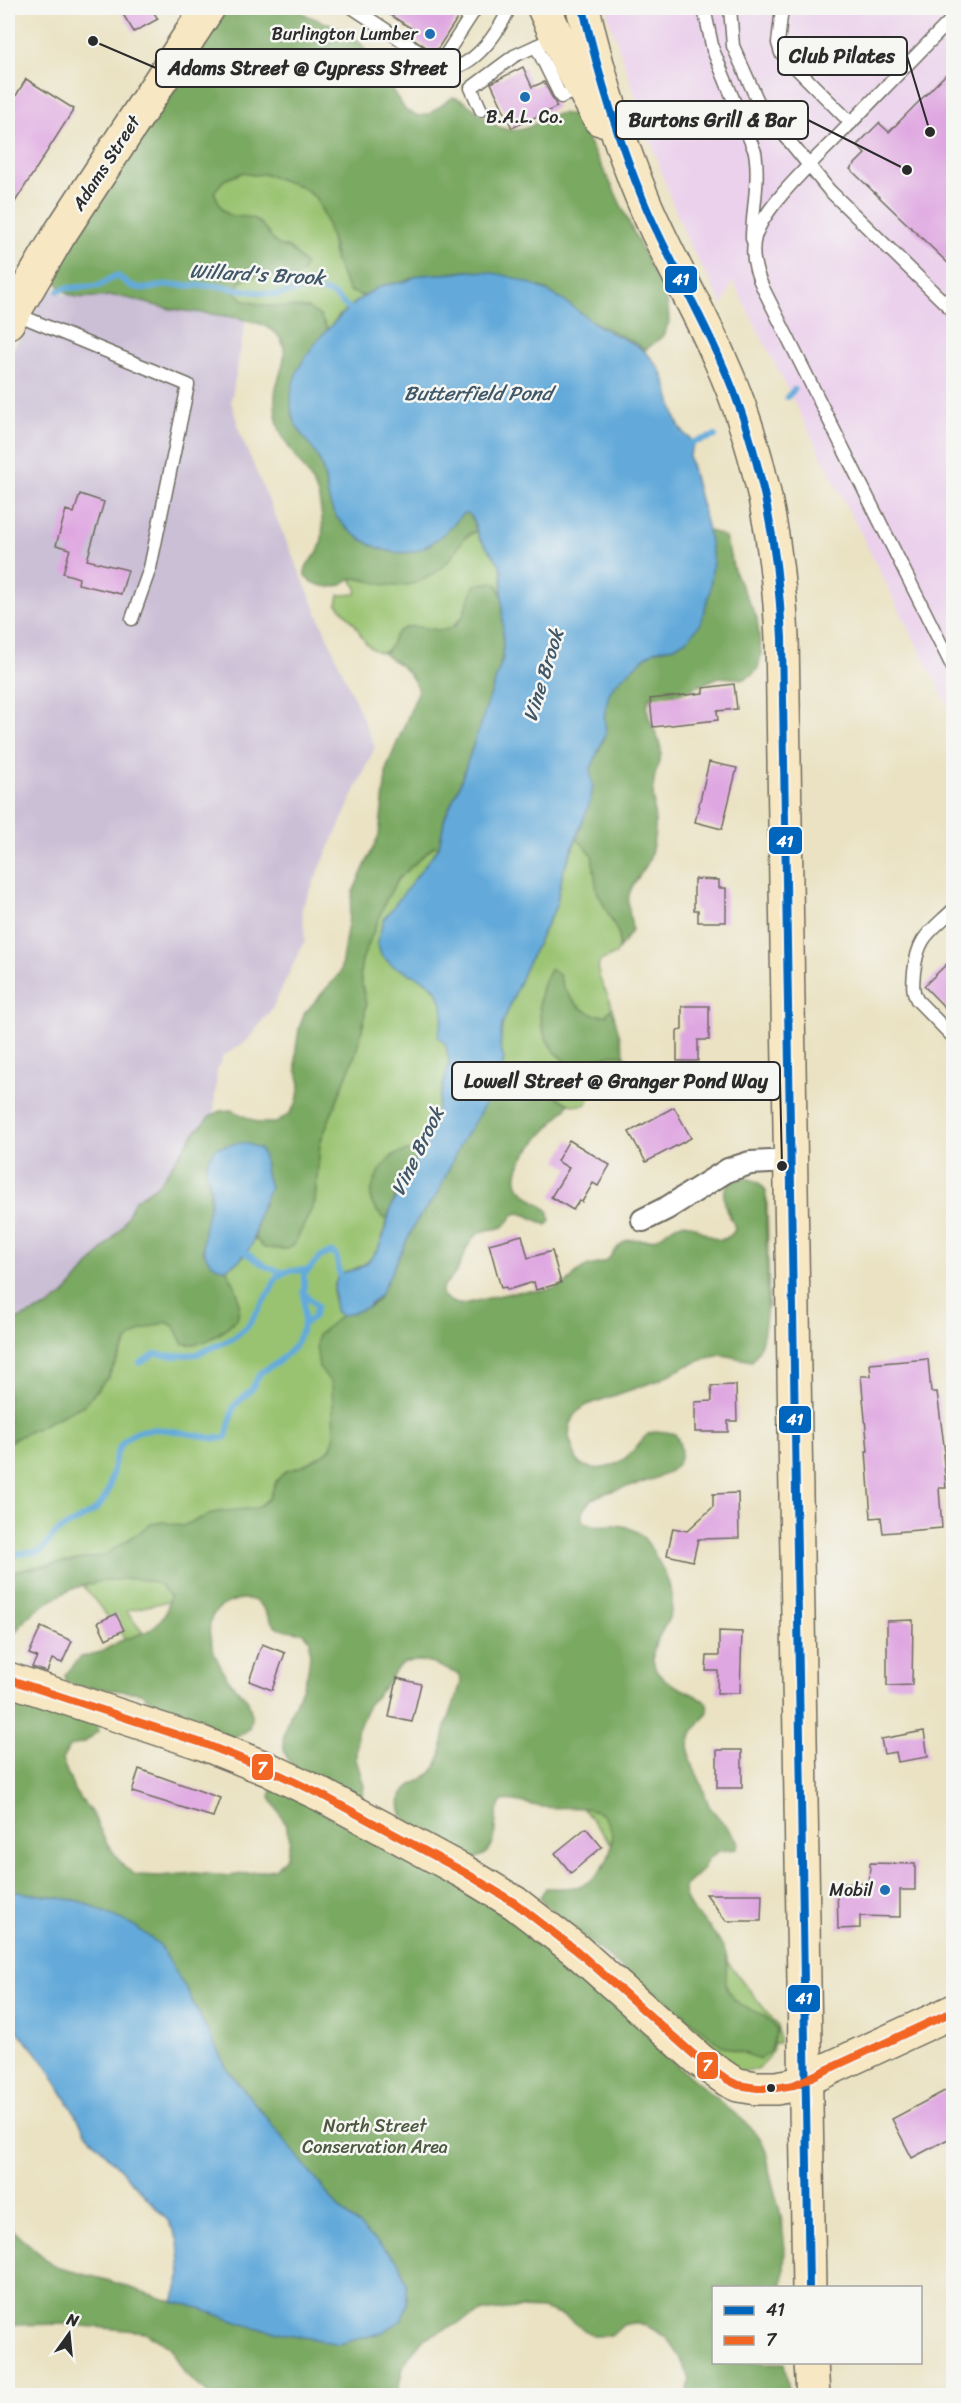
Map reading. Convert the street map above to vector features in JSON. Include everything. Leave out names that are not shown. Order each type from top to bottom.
[{"type":"main road","name":"Adams Street","points":[[13,303],[208,8]]},
{"type":"main road","points":[[583,8],[629,164],[658,233],[710,336],[736,398],[756,456],[770,517],[778,574],[782,638],[809,2286]]},
{"type":"main road","points":[[546,30],[629,164]]},
{"type":"main road","points":[[8,1679],[202,1743],[270,1770],[320,1794],[464,1872],[522,1908],[608,1977],[701,2061],[729,2080],[748,2087],[776,2088],[806,2080],[954,2011]]},
{"type":"main road","points":[[811,2364],[813,2396]]},
{"type":"street","points":[[591,41],[597,8]]},
{"type":"street","points":[[643,1220],[668,1208],[728,1170],[750,1163],[791,1161]]},
{"type":"lane","points":[[353,8],[439,65],[451,68],[469,61],[495,33],[509,8]]},
{"type":"lane","points":[[439,65],[476,8]]},
{"type":"lane","points":[[704,8],[712,50],[755,152],[757,170],[753,210],[753,250],[756,271],[954,670]]},
{"type":"lane","points":[[730,8],[733,45],[751,90],[764,111],[833,194],[954,312]]},
{"type":"lane","points":[[782,8],[778,44],[781,53],[851,123]]},
{"type":"lane","points":[[753,250],[755,238],[764,219],[809,166],[954,17]]},
{"type":"lane","points":[[481,110],[471,88],[546,30]]},
{"type":"lane","points":[[13,303],[188,385],[150,568],[132,619]]},
{"type":"lane","points":[[954,909],[919,945],[912,984],[917,1000],[954,1038]]},
{"type":"shaded area","points":[[608,8],[953,8],[953,716],[733,281],[723,305],[690,246],[670,197],[608,16]]},
{"type":"shaded area","points":[[48,288],[63,295],[112,292],[246,319],[231,401],[241,436],[375,747],[302,908],[305,940],[273,1007],[247,1041],[223,1056],[217,1070],[213,1123],[36,1334],[8,1333],[8,357]]},
{"type":"green space","points":[[228,8],[295,8],[308,16],[344,30],[360,42],[406,111],[419,116],[429,114],[453,97],[467,104],[494,124],[509,130],[526,128],[557,114],[575,116],[662,287],[668,306],[669,322],[663,336],[645,350],[585,318],[572,306],[541,287],[467,271],[414,277],[404,282],[384,285],[363,296],[349,291],[335,260],[334,247],[316,198],[302,187],[265,174],[252,175],[244,172],[224,180],[214,192],[223,210],[230,215],[254,219],[264,227],[277,244],[290,248],[305,264],[303,272],[296,277],[260,274],[239,282],[234,291],[245,301],[267,306],[308,308],[320,316],[328,330],[305,358],[301,433],[315,451],[321,464],[330,504],[354,534],[384,549],[455,523],[462,514],[468,513],[472,516],[476,531],[465,538],[441,568],[415,583],[396,586],[354,578],[328,587],[315,583],[305,576],[306,567],[321,544],[321,509],[312,481],[280,431],[275,392],[283,365],[284,350],[279,336],[272,330],[249,321],[161,307],[125,298],[75,296],[62,289],[56,280],[54,272]]},
{"type":"green space","points":[[244,172],[252,175],[265,174],[302,187],[316,198],[329,227],[335,260],[349,291],[363,296],[339,316],[328,330],[320,316],[308,308],[267,306],[245,301],[234,291],[246,279],[256,275],[274,274],[280,247],[258,222],[250,218],[231,215],[223,210],[219,203],[214,192],[224,180]]},
{"type":"green space","points":[[708,530],[725,537],[735,573],[757,618],[761,654],[758,668],[744,679],[719,677],[682,693],[650,697],[649,719],[658,739],[661,754],[653,786],[655,834],[649,860],[629,895],[632,931],[619,949],[619,935],[597,891],[592,854],[577,839],[592,794],[590,771],[604,739],[605,708],[614,685],[656,650],[674,647],[713,561]]},
{"type":"green space","points":[[476,531],[495,555],[501,567],[502,594],[497,584],[483,583],[467,602],[463,616],[450,629],[440,631],[418,627],[395,636],[390,648],[382,653],[369,646],[354,623],[337,604],[339,595],[356,594],[357,588],[352,581],[354,578],[374,582],[426,578],[441,568],[454,554],[463,539]]},
{"type":"green space","points":[[492,582],[497,584],[500,592],[504,615],[502,653],[498,673],[459,787],[445,817],[439,847],[434,846],[398,879],[386,900],[362,960],[360,974],[366,1005],[364,1021],[356,1052],[320,1143],[315,1202],[294,1245],[286,1249],[264,1248],[255,1238],[258,1215],[265,1202],[265,1163],[226,1146],[216,1148],[207,1178],[210,1195],[203,1251],[220,1268],[226,1269],[233,1281],[238,1299],[237,1319],[212,1338],[198,1344],[182,1343],[174,1326],[166,1322],[142,1330],[129,1339],[108,1377],[84,1405],[8,1442],[8,1323],[47,1307],[64,1295],[122,1227],[135,1200],[159,1184],[194,1133],[209,1117],[220,1111],[231,1110],[259,1123],[276,1123],[290,1113],[297,1102],[300,1084],[296,1068],[299,1029],[304,1014],[340,973],[353,892],[379,835],[387,767],[418,692],[409,674],[382,653],[387,651],[397,633],[407,627],[441,630],[456,625],[463,616],[475,585]]},
{"type":"green space","points":[[577,839],[592,854],[597,891],[621,942],[616,954],[600,961],[598,967],[600,979],[612,1008],[606,1015],[590,1013],[583,1009],[565,990],[559,974],[551,969],[540,995],[539,1010],[542,1025],[555,1051],[565,1061],[578,1066],[590,1065],[610,1055],[625,1056],[632,1067],[630,1085],[626,1089],[616,1091],[593,1090],[587,1104],[581,1105],[570,1104],[548,1089],[493,1153],[450,1218],[420,1274],[401,1321],[465,1368],[595,1327],[647,1264],[697,1235],[712,1255],[741,1233],[727,1213],[725,1202],[731,1191],[748,1185],[762,1190],[767,1200],[769,1307],[420,1484],[334,1431],[333,1445],[326,1453],[778,2026],[779,2043],[774,2043],[763,2065],[749,2071],[734,2069],[726,2064],[633,1975],[582,1931],[642,1883],[422,1605],[305,1569],[126,1611],[223,1735],[191,1724],[65,1562],[32,1567],[8,1575],[8,1442],[84,1405],[108,1377],[129,1339],[142,1330],[166,1322],[174,1326],[182,1343],[190,1344],[208,1340],[225,1331],[239,1310],[236,1289],[226,1269],[240,1260],[255,1238],[264,1248],[286,1249],[294,1245],[315,1202],[320,1143],[356,1052],[364,1021],[366,1005],[360,974],[362,960],[386,900],[398,879],[434,846],[439,847],[442,851],[446,865],[424,886],[412,913],[408,932],[418,946],[414,967],[422,979],[436,990],[442,1002],[443,1011],[446,991],[442,981],[427,965],[426,960],[427,937],[424,915],[434,889],[438,888],[441,891],[433,907],[438,914],[460,895],[484,898],[503,886],[509,885],[514,889],[501,926],[483,964],[474,978],[461,983],[458,991],[457,1039],[431,1131],[419,1151],[393,1155],[376,1178],[371,1200],[386,1220],[379,1247],[362,1265],[344,1272],[334,1286],[335,1309],[341,1316],[366,1308],[378,1299],[417,1220],[437,1195],[459,1146],[491,1095],[500,1075],[504,1060],[500,1046],[502,1025],[525,969],[556,906],[563,872]]},
{"type":"green space","points":[[551,969],[559,974],[565,990],[583,1009],[590,1013],[606,1015],[612,1008],[625,1056],[610,1055],[590,1065],[578,1066],[565,1061],[555,1051],[547,1039],[540,1010],[544,981]]},
{"type":"green space","points":[[512,1078],[538,1082],[569,1104],[533,1144],[519,1168],[517,1178],[523,1192],[549,1212],[550,1221],[547,1225],[519,1213],[513,1215],[501,1228],[484,1231],[474,1237],[457,1271],[442,1289],[442,1295],[454,1303],[467,1304],[522,1291],[559,1287],[588,1266],[605,1262],[626,1241],[660,1237],[676,1225],[684,1223],[714,1238],[728,1237],[735,1230],[724,1202],[725,1190],[729,1184],[740,1178],[748,1179],[761,1185],[766,1191],[767,1306],[760,1348],[752,1361],[722,1355],[707,1358],[659,1380],[587,1405],[576,1413],[570,1426],[569,1437],[578,1463],[593,1468],[607,1467],[620,1462],[648,1434],[655,1432],[675,1434],[681,1451],[678,1463],[668,1472],[653,1479],[602,1494],[590,1501],[582,1512],[582,1521],[596,1525],[622,1526],[639,1533],[649,1545],[668,1580],[672,1597],[671,1611],[656,1642],[653,1659],[655,1668],[664,1679],[707,1703],[708,1712],[692,1733],[689,1747],[690,1760],[709,1806],[738,1841],[737,1849],[719,1851],[708,1858],[702,1870],[684,1887],[685,1895],[692,1910],[715,1934],[724,1949],[727,1958],[726,1985],[730,1994],[742,2005],[767,2018],[777,2030],[769,2053],[760,2059],[721,2045],[664,1998],[635,1979],[545,1905],[540,1897],[546,1888],[570,1888],[581,1885],[591,1880],[604,1866],[609,1857],[612,1837],[606,1819],[598,1812],[502,1801],[496,1817],[492,1844],[481,1857],[469,1860],[414,1830],[406,1822],[401,1809],[402,1796],[407,1788],[429,1775],[438,1762],[461,1682],[460,1675],[420,1661],[405,1662],[398,1667],[368,1705],[357,1732],[356,1759],[364,1786],[359,1799],[298,1769],[286,1756],[283,1745],[284,1735],[291,1712],[307,1676],[310,1640],[304,1633],[277,1627],[257,1602],[244,1599],[227,1604],[218,1609],[212,1617],[210,1626],[210,1637],[217,1660],[235,1688],[248,1701],[251,1711],[249,1728],[240,1735],[229,1738],[167,1714],[141,1693],[76,1686],[66,1681],[65,1675],[81,1657],[101,1652],[120,1641],[146,1632],[157,1624],[166,1613],[170,1596],[161,1586],[153,1582],[119,1580],[75,1588],[54,1598],[31,1614],[8,1642],[8,1575],[11,1572],[105,1555],[151,1524],[163,1522],[182,1526],[216,1512],[257,1508],[269,1498],[277,1480],[286,1471],[303,1466],[330,1450],[334,1438],[332,1384],[319,1367],[316,1345],[318,1335],[341,1316],[371,1306],[378,1299],[417,1220],[437,1195],[459,1146],[497,1082]]},
{"type":"green space","points":[[406,1151],[419,1151],[386,1220],[372,1204],[372,1189],[384,1165],[395,1155]]},
{"type":"green space","name":"North Street Conservation Area","points":[[8,1691],[98,1723],[98,1731],[85,1742],[69,1747],[62,1760],[75,1792],[92,1813],[106,1842],[124,1867],[136,1875],[160,1876],[194,1873],[230,1876],[275,1869],[287,1856],[290,1839],[284,1821],[270,1797],[272,1790],[280,1789],[489,1903],[549,1948],[630,2018],[675,2064],[745,2122],[760,2138],[767,2154],[781,2216],[785,2249],[783,2286],[712,2286],[712,2364],[784,2364],[790,2395],[687,2395],[690,2380],[679,2355],[666,2337],[647,2326],[632,2323],[623,2325],[611,2336],[593,2336],[565,2317],[543,2309],[515,2308],[483,2312],[423,2339],[407,2359],[397,2396],[210,2395],[185,2374],[171,2348],[145,2332],[64,2324],[8,2325],[8,2226],[55,2267],[189,2305],[407,2305],[407,2284],[398,2261],[339,2208],[227,2069],[187,1991],[79,1901],[19,1892],[8,1893]]},
{"type":"water","name":"Butterfield Pond","points":[[467,271],[508,276],[546,290],[600,327],[639,347],[659,368],[667,386],[675,417],[693,446],[689,457],[708,530],[713,561],[710,591],[701,623],[688,639],[674,647],[656,650],[644,658],[614,685],[609,694],[604,716],[606,732],[590,771],[593,786],[590,802],[563,872],[556,906],[525,969],[502,1025],[500,1046],[504,1059],[500,1075],[491,1095],[459,1146],[437,1195],[417,1220],[380,1295],[366,1308],[341,1316],[335,1311],[334,1289],[337,1278],[344,1272],[357,1269],[367,1263],[378,1249],[391,1207],[431,1131],[449,1063],[446,1045],[438,1036],[443,1016],[437,990],[426,981],[393,966],[381,955],[377,942],[384,919],[439,847],[445,817],[459,787],[503,658],[502,570],[498,561],[479,538],[472,517],[468,513],[462,514],[433,542],[411,552],[401,553],[380,548],[369,544],[350,531],[336,516],[328,498],[321,464],[295,423],[291,394],[297,372],[312,348],[358,301],[387,284],[404,282],[427,274]]},
{"type":"water","points":[[246,1143],[260,1149],[264,1157],[270,1187],[258,1215],[252,1245],[240,1260],[226,1269],[214,1265],[207,1259],[204,1250],[204,1229],[211,1197],[206,1168],[216,1148]]},
{"type":"water","points":[[19,1892],[79,1901],[133,1925],[160,1945],[187,1991],[227,2069],[339,2208],[398,2261],[407,2284],[407,2305],[401,2321],[381,2333],[338,2344],[249,2326],[189,2305],[173,2302],[181,2274],[178,2241],[169,2222],[85,2131],[47,2066],[8,2019],[8,1893]]},
{"type":"building","points":[[119,8],[151,8],[158,19],[134,32]]},
{"type":"building","name":"Burlington Lumber","points":[[379,8],[464,8],[435,53],[410,36],[414,30]]},
{"type":"building","points":[[954,66],[954,269],[850,169],[865,154],[857,145],[879,123],[889,132]]},
{"type":"building","name":"B.A.L. Co.","points":[[523,67],[532,87],[544,82],[557,107],[512,128],[491,83]]},
{"type":"building","points":[[26,79],[74,109],[8,213],[8,109]]},
{"type":"building","points":[[80,494],[104,502],[87,560],[128,570],[121,594],[78,584],[79,578],[63,573],[70,549],[56,545],[66,510],[74,513]]},
{"type":"building","points":[[734,684],[737,709],[717,711],[718,720],[653,727],[650,699],[703,693],[703,688]]},
{"type":"building","points":[[709,762],[737,768],[722,829],[695,822]]},
{"type":"building","points":[[694,879],[719,880],[719,888],[726,888],[726,922],[698,922],[698,910],[694,910]]},
{"type":"building","points":[[954,957],[954,1017],[924,986]]},
{"type":"building","points":[[682,1006],[709,1006],[709,1040],[698,1040],[698,1061],[677,1061],[677,1031],[682,1030]]},
{"type":"building","points":[[674,1107],[691,1138],[646,1162],[629,1132]]},
{"type":"building","points":[[569,1140],[610,1165],[598,1186],[593,1183],[582,1202],[579,1201],[573,1210],[551,1197],[569,1168],[557,1161]]},
{"type":"building","points":[[522,1235],[528,1258],[552,1251],[561,1283],[536,1290],[534,1282],[507,1290],[506,1287],[501,1288],[489,1244]]},
{"type":"building","points":[[928,1359],[931,1392],[937,1392],[945,1453],[943,1454],[946,1488],[939,1488],[942,1528],[883,1533],[881,1517],[871,1518],[861,1376],[871,1376],[870,1364]]},
{"type":"building","points":[[736,1385],[737,1421],[728,1421],[728,1432],[695,1432],[695,1402],[712,1401],[711,1386]]},
{"type":"building","points":[[738,1493],[739,1538],[698,1539],[693,1561],[667,1555],[673,1528],[687,1531],[713,1507],[713,1494]]},
{"type":"building","points":[[116,1614],[124,1630],[106,1639],[98,1622]]},
{"type":"building","points":[[913,1620],[912,1685],[887,1686],[887,1621]]},
{"type":"building","points":[[41,1627],[72,1641],[62,1663],[52,1659],[47,1672],[32,1667],[37,1657],[29,1654]]},
{"type":"building","points":[[719,1631],[742,1632],[740,1693],[717,1693],[718,1671],[706,1671],[707,1656],[719,1656]]},
{"type":"building","points":[[262,1644],[285,1653],[272,1690],[249,1681]]},
{"type":"building","points":[[397,1678],[421,1684],[412,1722],[389,1717]]},
{"type":"building","points":[[924,1731],[928,1757],[898,1762],[896,1752],[884,1754],[881,1739]]},
{"type":"building","points":[[717,1750],[742,1750],[742,1788],[717,1788]]},
{"type":"building","points":[[139,1769],[220,1798],[213,1817],[132,1792]]},
{"type":"building","points":[[586,1828],[602,1847],[571,1873],[555,1853]]},
{"type":"building","points":[[870,1863],[915,1864],[915,1890],[900,1890],[900,1917],[860,1916],[860,1928],[838,1929],[837,1884],[869,1883]]},
{"type":"building","points":[[706,1894],[762,1894],[761,1921],[726,1921]]},
{"type":"building","points":[[954,2086],[954,2136],[912,2158],[892,2119]]},
{"type":"waterway","name":"Willard's Brook","points":[[58,291],[67,288],[99,286],[115,276],[131,286],[145,289],[167,285],[218,286],[276,295],[305,289],[332,294],[355,313]]},
{"type":"waterway","name":"Vine Brook","points":[[787,397],[794,390]]},
{"type":"waterway","name":"Vine Brook","points":[[684,445],[715,436]]},
{"type":"waterway","name":"Vine Brook","points":[[8,1560],[20,1553],[39,1552],[54,1535],[98,1507],[107,1493],[119,1449],[131,1435],[155,1429],[209,1438],[226,1437],[234,1406],[251,1390],[261,1372],[277,1363],[295,1346],[304,1324],[304,1275],[321,1256],[333,1252],[337,1258],[342,1280]]},
{"type":"waterway","points":[[246,1253],[267,1267],[282,1272]]},
{"type":"waterway","points":[[140,1363],[155,1354],[175,1356],[197,1354],[232,1339],[248,1326],[277,1277],[288,1271],[307,1270]]},
{"type":"waterway","points":[[303,1292],[317,1306],[313,1318],[304,1324]]},
{"type":"transit line","name":"41","points":[[583,8],[609,106],[635,179],[662,241],[719,357],[746,425],[771,529],[780,601],[809,2286]]},
{"type":"transit line","name":"7","points":[[8,1679],[202,1743],[270,1770],[320,1794],[464,1872],[515,1903],[576,1950],[701,2061],[738,2085],[757,2088],[794,2085],[954,2011]]},
{"type":"place","name":"Burlington Lumber","points":[[430,34]]},
{"type":"place","name":"Adams Street @ Cypress Street","points":[[93,41]]},
{"type":"place","name":"B.A.L. Co.","points":[[525,97]]},
{"type":"place","name":"Club Pilates","points":[[930,132]]},
{"type":"place","name":"Burtons Grill & Bar","points":[[907,170]]},
{"type":"place","name":"Lowell Street @ Granger Pond Way","points":[[782,1166]]},
{"type":"place","name":"Mobil","points":[[885,1890]]}]
